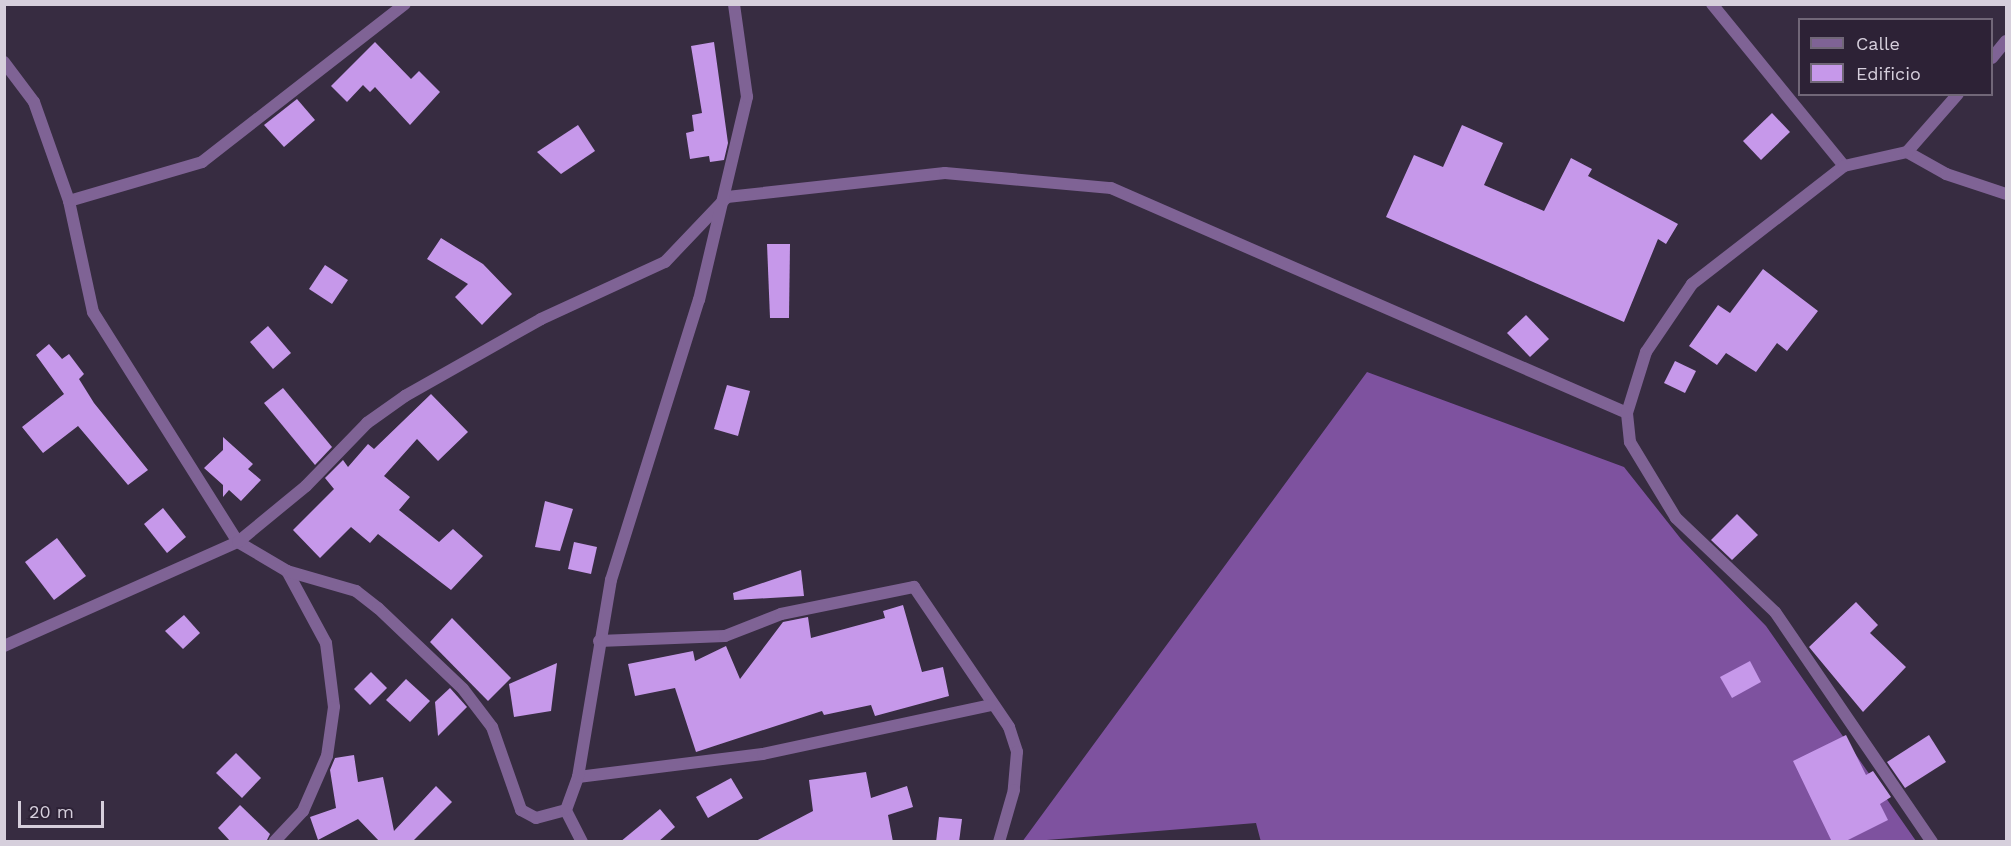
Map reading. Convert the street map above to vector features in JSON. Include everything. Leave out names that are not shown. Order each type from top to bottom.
[{"type":"street","points":[[69,201],[202,162],[405,4]]},
{"type":"street","points":[[582,842],[566,810],[578,777],[599,641],[628,516],[727,197],[747,97],[734,4]]},
{"type":"street","points":[[1712,4],[1844,166]]},
{"type":"street","points":[[1993,57],[2007,41]]},
{"type":"street","points":[[4,62],[34,102],[69,201],[93,312],[238,542],[287,571],[356,591],[378,608],[463,688],[492,727],[521,810],[536,818],[566,810]]},
{"type":"street","points":[[1932,842],[1775,612],[1676,518],[1630,442],[1627,413],[1646,352],[1692,284],[1844,166],[1906,152],[1956,96]]},
{"type":"street","points":[[1906,152],[1946,174],[2007,194]]},
{"type":"street","points":[[4,646],[238,542],[306,486],[367,423],[405,396],[541,319],[665,261],[727,197],[945,173],[1111,188],[1627,413]]},
{"type":"street","points":[[274,842],[303,811],[327,756],[334,707],[326,643],[287,571]]},
{"type":"street","points":[[599,641],[725,636],[781,614],[914,587],[1009,727],[1017,752],[1014,790],[999,842]]},
{"type":"street","points":[[578,777],[763,754],[992,705]]},
{"type":"shaded area","points":[[1367,372],[1624,467],[1681,539],[1766,626],[1916,841],[1261,842],[1256,823],[1022,842]]},
{"type":"building","points":[[375,42],[411,79],[419,71],[440,92],[410,125],[375,87],[370,92],[363,85],[347,102],[331,86]]},
{"type":"building","points":[[714,42],[728,143],[724,160],[710,162],[709,156],[690,159],[686,133],[694,131],[692,115],[702,113],[691,46]]},
{"type":"building","points":[[297,99],[315,120],[284,147],[264,125]]},
{"type":"building","points":[[1772,113],[1790,132],[1761,160],[1743,141]]},
{"type":"building","points":[[578,125],[595,151],[561,174],[537,152]]},
{"type":"building","points":[[1462,125],[1503,143],[1484,185],[1544,211],[1571,158],[1592,169],[1588,176],[1678,224],[1666,244],[1658,239],[1624,322],[1386,217],[1414,155],[1443,167]]},
{"type":"building","points":[[441,238],[483,264],[512,294],[482,325],[455,297],[468,284],[427,259]]},
{"type":"building","points":[[767,244],[790,244],[789,318],[770,318]]},
{"type":"building","points":[[325,265],[348,280],[332,304],[309,289]]},
{"type":"building","points":[[1763,269],[1818,311],[1787,351],[1777,343],[1756,372],[1726,353],[1717,365],[1689,346],[1718,305],[1730,313]]},
{"type":"building","points":[[1526,315],[1549,339],[1530,357],[1507,333]]},
{"type":"building","points":[[268,326],[291,353],[273,369],[250,342]]},
{"type":"building","points":[[49,344],[62,359],[69,354],[84,374],[79,379],[94,403],[148,470],[128,485],[78,426],[43,453],[22,427],[64,394],[36,355]]},
{"type":"building","points":[[1675,361],[1696,371],[1685,393],[1664,383]]},
{"type":"building","points":[[727,385],[750,391],[738,436],[714,429]]},
{"type":"building","points":[[283,388],[332,447],[315,465],[264,403]]},
{"type":"building","points":[[431,394],[468,432],[438,461],[417,439],[384,476],[410,497],[399,510],[439,542],[453,529],[483,556],[451,590],[378,534],[370,543],[351,527],[320,558],[293,530],[334,489],[325,478],[343,460],[348,467],[368,444],[374,449]]},
{"type":"building","points":[[223,437],[253,464],[248,469],[261,480],[241,501],[229,490],[223,497],[223,485],[204,468],[223,450]]},
{"type":"building","points":[[545,501],[573,509],[560,551],[535,547]]},
{"type":"building","points":[[163,508],[186,537],[167,553],[144,524]]},
{"type":"building","points":[[1737,514],[1758,535],[1732,560],[1711,540]]},
{"type":"building","points":[[57,538],[86,576],[54,600],[25,562]]},
{"type":"building","points":[[574,542],[597,547],[591,574],[568,569]]},
{"type":"building","points":[[801,570],[804,596],[734,600],[733,593]]},
{"type":"building","points":[[1856,602],[1878,625],[1870,633],[1906,667],[1863,712],[1809,647]]},
{"type":"building","points":[[903,605],[922,672],[943,667],[949,696],[875,716],[871,705],[824,715],[822,711],[696,752],[675,688],[635,696],[628,664],[693,651],[695,661],[726,646],[740,679],[783,622],[808,617],[811,638],[885,618],[883,611]]},
{"type":"building","points":[[184,615],[200,633],[183,649],[165,631]]},
{"type":"building","points":[[452,618],[511,678],[488,701],[430,642]]},
{"type":"building","points":[[1750,661],[1761,682],[1732,698],[1720,677]]},
{"type":"building","points":[[557,663],[551,711],[514,717],[509,684]]},
{"type":"building","points":[[371,672],[387,688],[370,705],[354,689]]},
{"type":"building","points":[[406,679],[430,701],[410,722],[386,700]]},
{"type":"building","points":[[450,688],[467,707],[438,736],[435,702]]},
{"type":"building","points":[[1846,735],[1866,775],[1873,771],[1891,797],[1880,804],[1888,820],[1844,842],[1832,842],[1793,761]]},
{"type":"building","points":[[1929,735],[1946,762],[1905,788],[1887,762]]},
{"type":"building","points":[[236,753],[261,778],[242,798],[216,773]]},
{"type":"building","points":[[354,755],[358,782],[383,777],[394,831],[436,786],[452,802],[412,842],[380,842],[358,819],[318,840],[310,817],[336,808],[330,770],[335,758]]},
{"type":"building","points":[[866,772],[871,798],[907,786],[913,807],[888,815],[893,842],[754,842],[813,811],[809,780]]},
{"type":"building","points":[[731,778],[743,798],[708,818],[696,797]]},
{"type":"building","points":[[240,805],[270,834],[266,842],[231,842],[218,828]]},
{"type":"building","points":[[660,809],[675,827],[658,842],[620,842]]},
{"type":"building","points":[[939,817],[962,819],[959,842],[936,842]]}]
